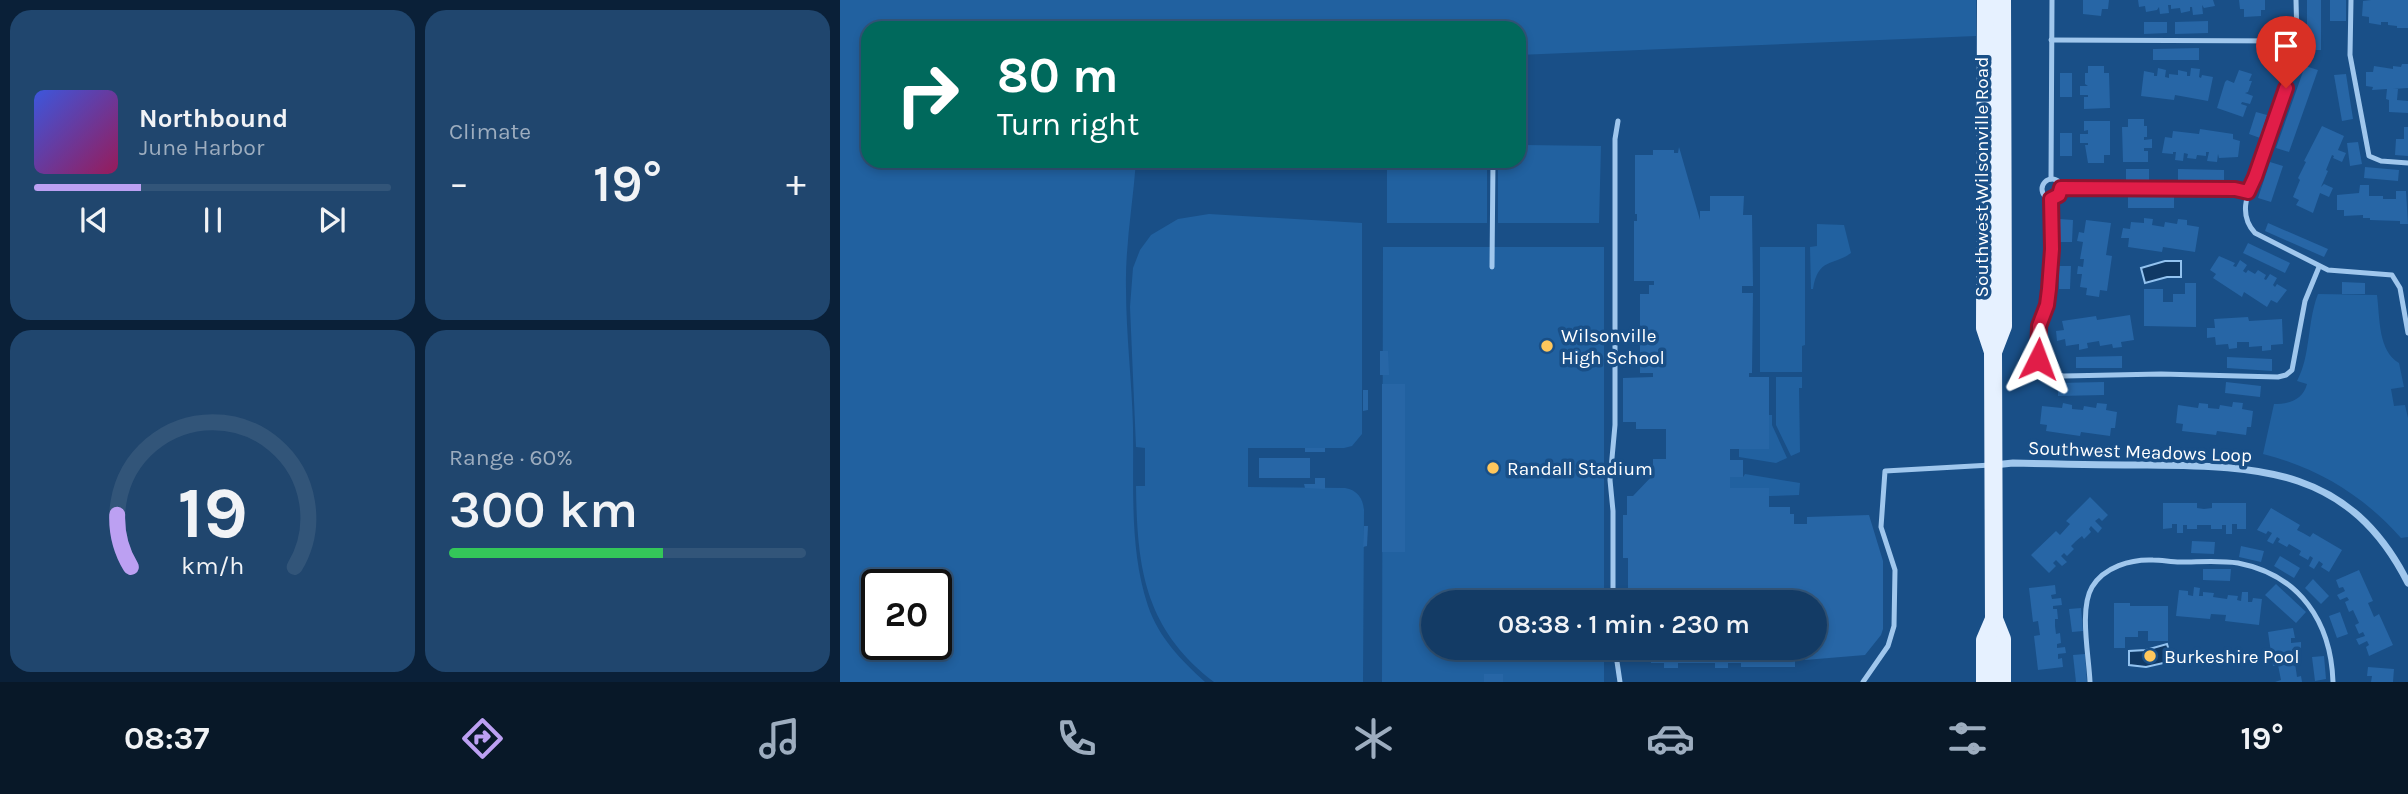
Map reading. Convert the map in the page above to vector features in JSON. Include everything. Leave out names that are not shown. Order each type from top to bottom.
[{"type":"main road","name":"Southwest Wilsonville Road","points":[[1986,0],[1985,328],[1993,352],[1994,620],[2002,639],[2002,682]]},
{"type":"main road","name":"Southwest Wilsonville Road","points":[[1993,352],[2003,326],[2002,0]]},
{"type":"main road","name":"Southwest Wilsonville Road","points":[[1985,682],[1985,640],[1994,620]]},
{"type":"street","name":"Southwest Meadows Loop","points":[[1994,465],[2223,466],[2290,477],[2319,489],[2353,512],[2384,543],[2408,583]]},
{"type":"lane","points":[[2052,0],[2052,179]]},
{"type":"lane","points":[[2296,0],[2297,41],[2293,66],[2248,192],[2246,211],[2252,230],[2319,267],[2337,272],[2392,275],[2400,288],[2408,333]]},
{"type":"lane","points":[[2351,0],[2350,55],[2369,156],[2381,161],[2408,163]]},
{"type":"lane","points":[[2051,40],[2297,41]]},
{"type":"lane","points":[[1613,590],[1613,511],[1610,480],[1615,425],[1615,139],[1618,121]]},
{"type":"lane","points":[[1492,267],[1493,168]]},
{"type":"lane","points":[[2052,179],[2058,181],[2061,188],[2059,195],[2051,199],[2045,196],[2042,188],[2044,183],[2052,179]]},
{"type":"lane","points":[[2061,188],[2235,189],[2248,192]]},
{"type":"lane","points":[[2051,199],[2052,249],[2049,289],[2047,305],[2039,326],[2038,359],[2042,369],[2049,374],[2286,375],[2292,370],[2301,318],[2319,267]]},
{"type":"lane","points":[[1863,682],[1888,646],[1894,626],[1895,569],[1881,527],[1885,471],[1994,465]]},
{"type":"lane","points":[[2091,682],[2086,601],[2092,587],[2101,576],[2120,564],[2152,559],[2237,563],[2275,575],[2298,593],[2318,617],[2330,648],[2333,682]]},
{"type":"lane","points":[[1617,660],[1620,682]]},
{"type":"shaded area","points":[[840,0],[1976,0],[1976,36],[1526,55],[1526,21],[861,21],[861,168],[1135,168],[1126,272],[1135,540],[1148,606],[1158,628],[1179,657],[1205,682],[840,682]]},
{"type":"shaded area","points":[[1526,145],[1601,146],[1599,223],[1498,223],[1498,168],[1526,168]]},
{"type":"shaded area","points":[[1387,168],[1487,168],[1487,223],[1387,223]]},
{"type":"shaded area","points":[[1209,214],[1362,223],[1362,434],[1352,446],[1344,448],[1248,448],[1248,487],[1345,488],[1361,498],[1364,510],[1363,682],[1214,682],[1191,662],[1173,641],[1159,619],[1150,595],[1143,571],[1137,516],[1136,486],[1145,486],[1145,448],[1136,447],[1130,307],[1133,268],[1140,250],[1151,235],[1178,219]]},
{"type":"shaded area","points":[[1817,224],[1844,225],[1851,253],[1823,267],[1811,289],[1810,247],[1817,246]]},
{"type":"shaded area","name":"Randall Stadium","points":[[1383,247],[1604,247],[1604,590],[1421,590],[1421,660],[1604,660],[1604,682],[1382,682]]},
{"type":"shaded area","points":[[1760,247],[1805,247],[1805,345],[1802,346],[1802,372],[1760,372]]},
{"type":"shaded area","points":[[2165,261],[2181,261],[2181,277],[2167,277],[2145,283],[2141,268]]},
{"type":"shaded area","points":[[2318,294],[2377,295],[2384,342],[2392,358],[2399,363],[2404,387],[2391,389],[2394,406],[2405,405],[2408,418],[2408,537],[2401,538],[2372,509],[2339,486],[2303,467],[2263,454],[2274,404],[2295,400],[2307,384],[2297,381],[2305,360]]},
{"type":"shaded area","points":[[1776,377],[1802,377],[1802,388],[1799,388],[1800,452],[1791,456],[1776,425]]},
{"type":"shaded area","points":[[1769,415],[1772,415],[1772,425],[1787,458],[1776,463],[1739,457],[1739,449]]},
{"type":"shaded area","points":[[1745,474],[1800,483],[1799,495],[1769,496],[1768,488],[1730,488],[1730,477],[1743,477]]},
{"type":"shaded area","name":"Burkeshire Pool","points":[[2167,644],[2172,661],[2146,667],[2129,665],[2129,651]]},
{"type":"building","points":[[2083,0],[2109,0],[2108,9],[2102,9],[2101,16],[2083,14]]},
{"type":"building","points":[[2138,0],[2213,0],[2215,6],[2204,8],[2202,5],[2203,14],[2193,15],[2192,7],[2190,11],[2181,13],[2180,8],[2171,9],[2171,5],[2168,5],[2169,13],[2160,14],[2159,7],[2146,12],[2145,6],[2139,7]]},
{"type":"building","points":[[2239,0],[2265,0],[2265,10],[2261,10],[2261,16],[2244,17],[2244,9],[2240,9]]},
{"type":"building","points":[[2307,0],[2321,0],[2321,50],[2307,50]]},
{"type":"building","points":[[2330,0],[2346,0],[2346,21],[2330,21]]},
{"type":"building","points":[[2408,0],[2408,28],[2397,28],[2388,25],[2388,22],[2381,22],[2381,25],[2369,23],[2369,17],[2362,16],[2363,1]]},
{"type":"building","points":[[2208,21],[2208,33],[2175,34],[2175,22]]},
{"type":"building","points":[[2144,22],[2167,22],[2167,33],[2144,34]]},
{"type":"building","points":[[2199,48],[2199,60],[2153,60],[2153,49]]},
{"type":"building","points":[[2402,64],[2408,64],[2408,88],[2393,89],[2398,89],[2397,100],[2408,101],[2408,113],[2389,112],[2387,89],[2372,90],[2373,87],[2366,86],[2366,72],[2373,72],[2374,66],[2393,69],[2393,66],[2401,67]]},
{"type":"building","points":[[2088,66],[2104,66],[2104,73],[2109,73],[2110,108],[2084,109],[2084,97],[2088,95],[2080,95],[2080,86],[2088,86],[2085,84],[2085,73],[2088,73]]},
{"type":"building","points":[[2305,66],[2318,70],[2289,152],[2276,148]]},
{"type":"building","points":[[2158,68],[2166,70],[2165,77],[2169,78],[2169,74],[2178,75],[2178,70],[2187,72],[2187,76],[2190,76],[2191,68],[2200,69],[2201,78],[2202,75],[2213,77],[2208,101],[2175,95],[2174,100],[2141,96],[2144,71],[2157,76]]},
{"type":"building","points":[[2239,70],[2252,74],[2248,92],[2245,93],[2253,96],[2250,104],[2241,104],[2247,106],[2243,117],[2217,108],[2225,82],[2227,80],[2234,83]]},
{"type":"building","points":[[2060,73],[2072,73],[2072,97],[2060,97]]},
{"type":"building","points":[[2346,74],[2353,119],[2342,121],[2334,75]]},
{"type":"building","points":[[2256,112],[2267,115],[2260,138],[2249,134]]},
{"type":"building","points":[[2128,119],[2144,119],[2147,137],[2144,137],[2144,140],[2152,139],[2152,148],[2144,148],[2144,151],[2148,151],[2148,162],[2123,162],[2122,127],[2128,127]]},
{"type":"building","points":[[2084,121],[2110,121],[2110,155],[2104,155],[2104,163],[2088,163],[2085,145],[2088,143],[2080,143],[2080,134],[2088,134],[2088,130],[2084,131]]},
{"type":"building","points":[[2322,126],[2344,136],[2338,150],[2346,153],[2342,162],[2332,155],[2321,187],[2324,184],[2333,188],[2329,197],[2320,193],[2313,213],[2296,205],[2299,200],[2293,197],[2306,162],[2304,161]]},
{"type":"building","points":[[2404,127],[2408,127],[2408,156],[2395,155],[2396,139],[2404,139]]},
{"type":"building","points":[[2200,129],[2233,134],[2233,139],[2240,141],[2238,157],[2219,158],[2218,154],[2217,162],[2207,161],[2209,152],[2206,152],[2206,156],[2197,155],[2196,159],[2187,158],[2188,154],[2184,153],[2183,161],[2175,160],[2176,152],[2162,153],[2165,137],[2172,138],[2173,131],[2199,134]]},
{"type":"building","points":[[2060,133],[2072,133],[2072,156],[2060,156]]},
{"type":"building","points":[[2358,142],[2362,164],[2350,166],[2347,143]]},
{"type":"building","name":"Wilsonville High School","points":[[1679,147],[1700,220],[1700,211],[1710,211],[1710,196],[1744,196],[1743,215],[1752,215],[1753,286],[1742,286],[1742,293],[1753,293],[1752,373],[1749,373],[1749,377],[1769,377],[1769,449],[1730,449],[1730,460],[1743,460],[1743,477],[1730,477],[1730,488],[1769,488],[1769,507],[1790,507],[1790,514],[1794,514],[1794,524],[1807,524],[1807,517],[1869,515],[1883,561],[1883,629],[1865,655],[1827,658],[1827,590],[1628,590],[1628,558],[1623,558],[1623,515],[1627,515],[1627,496],[1633,496],[1653,475],[1653,459],[1666,459],[1666,429],[1636,429],[1636,422],[1623,422],[1623,378],[1653,377],[1653,373],[1640,373],[1640,294],[1649,294],[1649,285],[1654,285],[1654,281],[1634,281],[1634,221],[1637,221],[1635,155],[1653,155],[1653,150],[1674,150],[1674,153],[1678,153]]},
{"type":"building","points":[[2270,162],[2283,166],[2271,202],[2258,198]]},
{"type":"building","points":[[2365,167],[2399,170],[2398,181],[2364,178]]},
{"type":"building","points":[[2126,169],[2149,169],[2149,181],[2126,181]]},
{"type":"building","points":[[2178,169],[2224,170],[2224,182],[2178,181]]},
{"type":"building","points":[[2360,185],[2369,185],[2369,196],[2383,196],[2383,199],[2396,199],[2396,191],[2406,191],[2408,224],[2400,224],[2400,221],[2370,220],[2363,218],[2363,215],[2344,216],[2344,210],[2337,210],[2337,195],[2359,193]]},
{"type":"building","points":[[2128,196],[2174,196],[2174,208],[2128,208]]},
{"type":"building","points":[[2144,218],[2153,219],[2152,225],[2164,227],[2165,222],[2177,224],[2178,219],[2187,220],[2187,225],[2199,227],[2195,252],[2163,247],[2162,252],[2128,247],[2129,238],[2121,238],[2123,228],[2130,229],[2131,222],[2144,223]]},
{"type":"building","points":[[2060,219],[2073,220],[2072,242],[2060,242]]},
{"type":"building","points":[[2086,220],[2111,223],[2106,255],[2112,256],[2107,291],[2100,290],[2099,297],[2086,295],[2087,288],[2080,287],[2082,274],[2077,274],[2078,266],[2083,267],[2084,259],[2080,259],[2083,242],[2077,241],[2079,232],[2084,233]]},
{"type":"building","points":[[2268,223],[2328,249],[2324,257],[2265,231]]},
{"type":"building","points":[[2248,243],[2290,263],[2285,273],[2243,253]]},
{"type":"building","points":[[2219,256],[2235,263],[2233,266],[2236,267],[2240,260],[2247,265],[2243,271],[2246,273],[2248,270],[2255,274],[2258,270],[2266,275],[2266,280],[2270,274],[2277,278],[2273,285],[2275,287],[2277,284],[2287,290],[2277,303],[2271,300],[2267,307],[2244,292],[2242,297],[2213,278],[2216,274],[2210,270]]},
{"type":"building","points":[[2059,266],[2071,266],[2070,289],[2059,289]]},
{"type":"building","points":[[2342,282],[2365,283],[2365,294],[2342,294]]},
{"type":"building","points":[[2185,283],[2196,283],[2196,327],[2144,326],[2144,289],[2163,289],[2163,302],[2173,302],[2173,294],[2185,294]]},
{"type":"building","points":[[2130,315],[2134,340],[2121,342],[2122,347],[2113,348],[2112,344],[2100,346],[2099,341],[2087,343],[2088,348],[2079,350],[2079,344],[2066,346],[2065,339],[2057,341],[2056,331],[2064,330],[2062,321]]},
{"type":"building","points":[[2248,317],[2249,321],[2282,319],[2283,344],[2271,345],[2271,350],[2262,351],[2262,346],[2249,347],[2249,342],[2237,342],[2237,348],[2229,349],[2228,344],[2216,345],[2215,337],[2207,338],[2207,328],[2215,328],[2214,319]]},
{"type":"building","points":[[1380,351],[1388,351],[1389,375],[1380,375]]},
{"type":"building","points":[[2122,356],[2122,368],[2076,368],[2076,357]]},
{"type":"building","points":[[2227,357],[2272,359],[2272,371],[2227,368]]},
{"type":"building","points":[[2104,382],[2104,395],[2058,396],[2058,383]]},
{"type":"building","points":[[2226,382],[2261,386],[2260,397],[2225,393]]},
{"type":"building","points":[[1382,384],[1405,384],[1405,552],[1382,552]]},
{"type":"building","points":[[1363,390],[1368,390],[1368,410],[1363,411]]},
{"type":"building","points":[[2233,402],[2243,403],[2242,409],[2253,411],[2251,427],[2247,427],[2246,435],[2217,431],[2216,435],[2182,431],[2183,424],[2176,423],[2178,405],[2198,408],[2199,403],[2208,404],[2208,408],[2219,409],[2220,405],[2232,407]]},
{"type":"building","points":[[2063,403],[2072,405],[2072,409],[2083,410],[2084,406],[2096,408],[2097,403],[2107,404],[2106,410],[2117,412],[2115,428],[2111,428],[2110,436],[2081,432],[2080,436],[2046,431],[2047,425],[2040,424],[2042,406],[2062,408]]},
{"type":"building","points":[[1305,448],[1325,448],[1325,452],[1305,452]]},
{"type":"building","points":[[1259,458],[1310,458],[1310,478],[1259,478]]},
{"type":"building","points":[[1315,478],[1325,478],[1325,489],[1305,488],[1304,484],[1315,484]]},
{"type":"building","points":[[2090,497],[2108,515],[2102,521],[2099,518],[2095,521],[2102,528],[2098,533],[2091,526],[2091,532],[2071,546],[2074,549],[2067,556],[2064,553],[2061,556],[2067,562],[2062,566],[2056,560],[2053,563],[2056,566],[2049,573],[2031,555],[2056,531],[2060,535],[2070,524],[2066,521]]},
{"type":"building","points":[[2163,503],[2197,503],[2197,508],[2204,509],[2212,508],[2212,503],[2246,503],[2246,529],[2237,529],[2237,524],[2232,524],[2232,534],[2226,534],[2226,525],[2222,525],[2222,529],[2211,529],[2211,525],[2197,525],[2197,529],[2187,529],[2187,525],[2183,525],[2183,533],[2177,533],[2177,524],[2172,524],[2172,528],[2163,529]]},
{"type":"building","points":[[2271,508],[2300,525],[2297,530],[2310,537],[2313,533],[2342,550],[2329,572],[2321,567],[2323,564],[2319,561],[2314,569],[2309,566],[2313,558],[2310,556],[2308,560],[2299,555],[2301,551],[2289,544],[2287,547],[2278,542],[2280,539],[2277,537],[2273,544],[2267,541],[2272,533],[2268,531],[2266,534],[2257,530]]},
{"type":"building","points":[[1364,526],[1368,526],[1367,546],[1363,547]]},
{"type":"building","points":[[2192,541],[2215,542],[2214,554],[2191,553]]},
{"type":"building","points":[[2241,546],[2264,551],[2261,562],[2239,557]]},
{"type":"building","points":[[2280,556],[2300,568],[2294,578],[2274,566]]},
{"type":"building","points":[[2203,569],[2231,569],[2230,581],[2203,580]]},
{"type":"building","points":[[2359,570],[2373,601],[2368,603],[2374,617],[2379,614],[2393,645],[2369,656],[2367,641],[2359,645],[2356,639],[2365,636],[2363,632],[2359,634],[2355,625],[2359,623],[2353,610],[2349,612],[2345,602],[2349,600],[2347,597],[2340,600],[2337,595],[2345,591],[2343,587],[2339,588],[2336,580]]},
{"type":"building","points":[[2313,579],[2329,596],[2321,604],[2305,588]]},
{"type":"building","points":[[2276,584],[2306,612],[2296,623],[2265,595]]},
{"type":"building","points":[[2055,585],[2056,594],[2051,595],[2052,599],[2061,598],[2062,605],[2053,606],[2053,609],[2057,609],[2058,619],[2055,619],[2055,626],[2056,634],[2060,633],[2061,643],[2057,644],[2057,648],[2065,647],[2066,653],[2058,654],[2058,659],[2062,658],[2063,667],[2038,670],[2034,636],[2040,635],[2038,621],[2033,622],[2029,588]]},
{"type":"building","points":[[2194,587],[2200,588],[2199,596],[2203,596],[2203,592],[2214,593],[2213,597],[2227,599],[2228,595],[2238,596],[2237,600],[2241,601],[2242,592],[2248,592],[2248,602],[2252,602],[2253,598],[2262,599],[2259,625],[2225,621],[2226,615],[2211,614],[2210,619],[2176,616],[2179,590],[2188,591],[2188,595],[2193,596]]},
{"type":"building","points":[[2114,603],[2130,603],[2130,606],[2168,606],[2168,641],[2148,641],[2148,631],[2138,631],[2138,637],[2125,637],[2125,648],[2114,648]]},
{"type":"building","points":[[2081,608],[2083,631],[2072,632],[2069,609]]},
{"type":"building","points":[[2340,612],[2348,634],[2337,638],[2329,616]]},
{"type":"building","points":[[2293,628],[2295,638],[2291,638],[2291,643],[2301,642],[2301,648],[2292,649],[2293,653],[2297,652],[2297,677],[2301,676],[2302,682],[2275,682],[2281,680],[2278,665],[2273,666],[2268,632]]},
{"type":"building","points":[[2085,654],[2087,682],[2076,682],[2073,655]]},
{"type":"building","points":[[2324,656],[2326,679],[2315,681],[2312,657]]},
{"type":"building","points":[[1651,660],[1795,660],[1795,667],[1741,667],[1741,663],[1728,663],[1728,668],[1715,668],[1715,663],[1678,663],[1678,668],[1664,668],[1664,663],[1651,663]]},
{"type":"building","points":[[2368,667],[2394,669],[2393,682],[2371,682],[2372,676],[2367,676]]},
{"type":"building","points":[[1484,674],[1503,674],[1503,682],[1484,682]]},
{"type":"place","name":"Wilsonville High School","points":[[1547,346]]},
{"type":"place","name":"Randall Stadium","points":[[1493,468]]},
{"type":"place","name":"Burkeshire Pool","points":[[2150,656]]},
{"type":"route","points":[[2038,359],[2039,326],[2047,305],[2049,289],[2052,249],[2051,199],[2059,195],[2061,188],[2235,189],[2248,192],[2286,88]]}]
